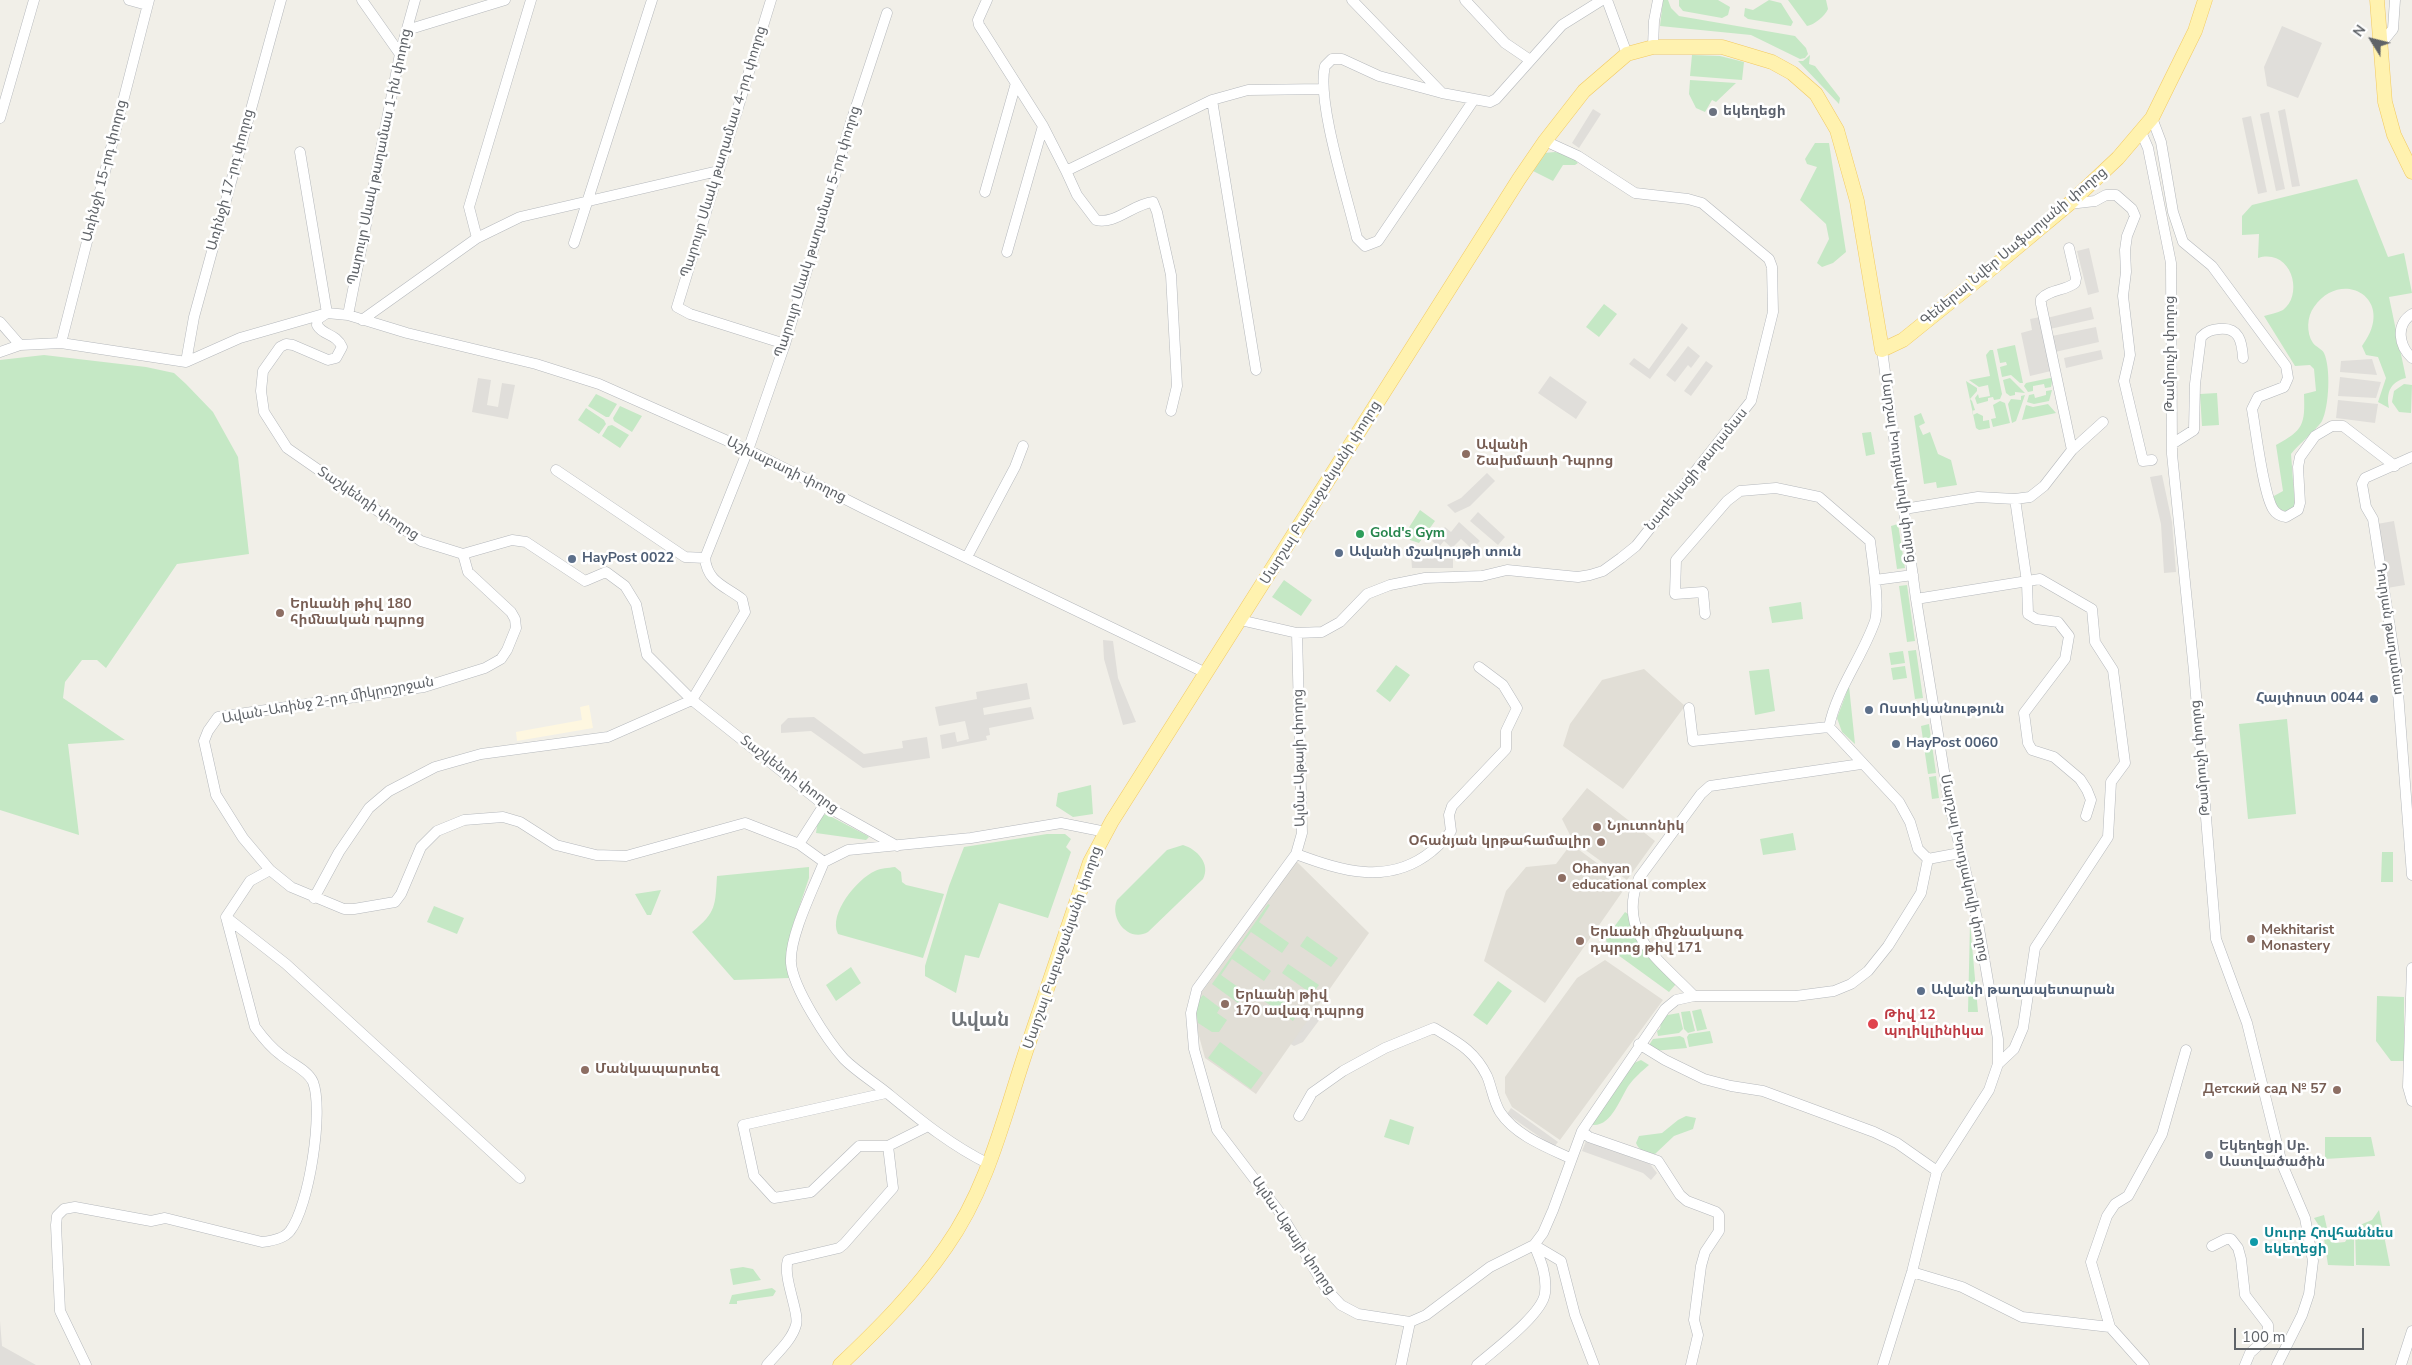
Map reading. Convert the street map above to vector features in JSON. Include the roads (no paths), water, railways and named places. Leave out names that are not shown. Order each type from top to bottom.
[{"type":"main road","name":"Գեներալ Նվեր Սաֆարյանի փողոց","points":[[1882,350],[1903,340],[2069,204],[2118,158],[2142,132],[2152,118],[2195,31],[2204,0]]},
{"type":"main road","points":[[2378,0],[2385,102],[2394,134],[2412,172]]},
{"type":"main road","name":"Մարշալ Բաբաջանյանի փողոց","points":[[840,1365],[866,1341],[915,1288],[947,1247],[972,1204],[989,1164],[1090,862],[1106,832],[1545,142],[1584,91],[1627,54],[1653,47],[1722,47],[1772,62],[1792,73],[1816,94],[1837,130],[1857,201],[1882,350]]},
{"type":"street","points":[[0,118],[34,0]]},
{"type":"street","points":[[130,0],[148,2]]},
{"type":"street","name":"Առինջի 17-րդ փողոց","points":[[186,362],[194,317],[281,0]]},
{"type":"street","points":[[362,0],[400,54]]},
{"type":"street","name":"Պարույր Սևակ թաղամաս 1-ին փողոց","points":[[348,315],[400,54],[414,0]]},
{"type":"street","points":[[407,30],[504,0]]},
{"type":"street","points":[[477,238],[468,207],[531,0]]},
{"type":"street","points":[[574,243],[652,0]]},
{"type":"street","name":"Պարույր Սևակ թաղամաս 4-րդ փողոց","points":[[771,0],[677,307],[690,314],[785,344]]},
{"type":"street","points":[[987,0],[978,20],[979,25],[1043,126],[1078,195],[1096,220],[1105,222],[1144,203],[1153,202],[1158,212],[1171,275],[1178,386],[1171,411]]},
{"type":"street","points":[[1352,0],[1442,93]]},
{"type":"street","points":[[1465,0],[1505,43],[1530,60]]},
{"type":"street","points":[[1473,101],[1378,241],[1365,246],[1358,238],[1331,130],[1323,89],[1324,66],[1336,58],[1379,76],[1473,101],[1490,102],[1496,98],[1562,25],[1602,0]]},
{"type":"street","points":[[1607,0],[1627,54]]},
{"type":"street","points":[[1653,47],[1654,21],[1658,0]]},
{"type":"street","points":[[2380,45],[2393,29],[2395,0]]},
{"type":"street","name":"Առինջի 15-րդ փողոց","points":[[61,343],[148,2]]},
{"type":"street","name":"Պարույր Սևակ թաղամաս 5-րդ փողոց","points":[[704,558],[748,450],[785,344],[850,125],[887,13]]},
{"type":"street","points":[[985,192],[1016,82]]},
{"type":"street","points":[[1066,171],[1212,100],[1248,90],[1323,89]]},
{"type":"street","points":[[1212,100],[1256,370]]},
{"type":"street","points":[[2152,118],[2161,142],[2173,212],[2183,242],[2212,266],[2286,366],[2288,378],[2284,387],[2258,397],[2252,409],[2268,495],[2273,509],[2277,514],[2286,517],[2298,510],[2300,503],[2298,467],[2300,457],[2316,436],[2332,426],[2343,426],[2395,466]]},
{"type":"street","points":[[1007,252],[1043,126]]},
{"type":"street","name":"Թամրուչի փողոց","points":[[2142,132],[2148,148],[2171,263],[2172,444],[2194,671],[2216,939],[2247,1023],[2282,1164],[2305,1218],[2313,1261],[2310,1294],[2302,1315],[2277,1365]]},
{"type":"street","name":"Նարեկացի թաղամաս","points":[[1297,632],[1322,632],[1340,622],[1368,594],[1425,578],[1482,576],[1507,570],[1578,577],[1603,571],[1636,546],[1751,401],[1773,312],[1772,267],[1769,259],[1702,203],[1688,199],[1635,193],[1578,156],[1545,142]]},
{"type":"street","points":[[0,352],[20,345],[61,343],[186,362],[240,338],[327,313],[300,152]]},
{"type":"street","points":[[362,320],[477,238],[520,218],[718,171]]},
{"type":"street","points":[[2069,204],[2095,201],[2106,195],[2116,195],[2132,209],[2136,216],[2127,236],[2125,250],[2126,272],[2123,296],[2130,356],[2124,381],[2143,460],[2152,460]]},
{"type":"street","points":[[2069,248],[2076,278],[2075,283],[2070,287],[2045,295],[2041,299],[2041,304],[2072,450]]},
{"type":"street","name":"Աշխաբադի փողոց","points":[[327,313],[348,315],[407,334],[578,376],[748,450],[799,477],[1206,673]]},
{"type":"street","name":"Տաշկենդի փողոց","points":[[327,313],[318,319],[316,325],[319,329],[338,338],[342,346],[336,358],[328,360],[293,345],[286,344],[280,347],[263,371],[260,391],[264,412],[287,448],[349,493],[421,541],[463,554],[512,540],[526,542],[585,581],[606,572],[625,586],[636,604],[647,655],[692,700],[824,805],[898,846]]},
{"type":"street","points":[[2412,314],[2403,322],[2400,335],[2402,348],[2412,358]]},
{"type":"street","points":[[0,322],[20,345]]},
{"type":"street","points":[[2172,444],[2194,430],[2195,384],[2201,337],[2207,332],[2229,328],[2236,332],[2241,339],[2242,358]]},
{"type":"street","name":"Մարշալ Խուդյակովի փողոց","points":[[1882,350],[1916,599],[1949,802],[1978,923],[1998,1039],[1998,1064],[1989,1090],[1937,1171],[1912,1272],[1882,1365]]},
{"type":"street","points":[[1904,510],[1978,497],[2030,498],[2044,486],[2072,450],[2103,422]]},
{"type":"street","points":[[967,557],[1015,467],[1023,446]]},
{"type":"street","name":"Դուրյան թաղամաս","points":[[2412,457],[2365,478],[2362,484],[2366,507],[2373,519],[2396,666],[2412,875]]},
{"type":"street","points":[[314,898],[339,852],[369,808],[389,791],[434,767],[481,754],[608,737],[692,700],[745,612],[742,599],[714,580],[708,572],[704,558],[685,557],[556,470]]},
{"type":"street","points":[[1705,614],[1702,592],[1675,594],[1676,560],[1727,501],[1740,491],[1776,488],[1819,497],[1870,540],[1875,580],[1876,620],[1832,709],[1829,727]]},
{"type":"street","points":[[2016,499],[2027,582],[2028,614],[2036,619],[2058,622],[2069,636],[2065,658],[2024,713],[2028,743],[2032,750],[2054,757],[2080,779],[2091,800],[2086,816]]},
{"type":"street","name":"Ավան-Առինջ 2-րդ միկրոշրջան","points":[[463,554],[468,572],[511,612],[515,619],[516,628],[507,650],[494,665],[424,687],[218,717],[208,731],[204,741],[216,794],[243,838],[270,870],[290,887],[314,898],[349,909],[395,902],[401,894],[421,847],[437,831],[464,820],[502,817],[520,822],[556,845],[596,855],[626,856],[745,823],[799,844]]},
{"type":"street","points":[[1875,580],[1913,575]]},
{"type":"street","points":[[1916,599],[2040,580],[2092,609],[2095,642],[2113,670],[2124,763],[2112,782],[2108,837],[2035,948],[2024,1028],[2014,1048],[1998,1064]]},
{"type":"street","points":[[1240,620],[1297,632]]},
{"type":"street","name":"Ալմա-Աթայի փողոց","points":[[1297,632],[1302,833],[1296,854],[1197,989],[1190,1013],[1194,1049],[1218,1130],[1281,1214],[1327,1290],[1341,1304],[1358,1314],[1410,1322]]},
{"type":"street","points":[[1296,854],[1356,872],[1373,872],[1400,869],[1417,863],[1438,846],[1450,831],[1448,815],[1452,806],[1506,749],[1506,731],[1517,708],[1503,685],[1479,667]]},
{"type":"street","points":[[1689,708],[1693,741],[1829,727]]},
{"type":"street","points":[[1829,727],[1861,764],[1899,802],[1910,822],[1918,849],[1928,859]]},
{"type":"street","points":[[1694,996],[1648,949],[1637,932],[1632,911],[1635,888],[1639,878],[1701,794],[1710,786],[1861,764]]},
{"type":"street","points":[[824,805],[799,844],[824,862]]},
{"type":"street","points":[[989,1164],[958,1148],[845,1059],[826,1036],[799,988],[792,970],[791,961],[794,941],[824,862],[848,850],[971,838],[1061,823],[1106,832]]},
{"type":"street","points":[[1928,859],[1960,853]]},
{"type":"street","points":[[1401,1365],[1410,1322],[1426,1315],[1490,1266],[1534,1245],[1543,1233],[1553,1210],[1570,1158],[1582,1131],[1639,1044],[1665,1009],[1676,1000],[1694,996],[1796,996],[1834,991],[1851,984],[1868,971],[1888,946],[1921,893],[1928,859]]},
{"type":"street","points":[[86,1365],[60,1311],[56,1225],[57,1216],[64,1209],[75,1207],[151,1221],[165,1218],[262,1242],[274,1240],[289,1233],[299,1217],[312,1171],[316,1096],[312,1080],[271,1046],[256,1026],[226,918],[250,881],[270,870]]},
{"type":"street","points":[[226,918],[286,964],[520,1178]]},
{"type":"street","points":[[2412,968],[2408,1087],[2412,1101]]},
{"type":"street","points":[[1299,1116],[1312,1093],[1342,1071],[1385,1048],[1434,1028],[1469,1048],[1486,1075],[1495,1102],[1501,1113],[1540,1145],[1570,1158]]},
{"type":"street","points":[[1639,1044],[1664,1060],[1704,1079],[1763,1091],[1874,1132],[1896,1143],[1937,1171]]},
{"type":"street","points":[[2144,1365],[2110,1327],[2091,1262],[2107,1216],[2115,1204],[2128,1196],[2162,1134],[2186,1050]]},
{"type":"street","points":[[886,1093],[743,1125],[754,1176],[774,1198],[811,1192],[859,1146],[888,1146],[928,1126]]},
{"type":"street","points":[[1582,1131],[1589,1137],[1658,1162],[1680,1195],[1687,1201],[1716,1212],[1719,1215],[1719,1231],[1705,1252],[1701,1266],[1694,1320],[1698,1335],[1691,1365]]},
{"type":"street","points":[[767,1365],[789,1339],[796,1325],[790,1290],[788,1260],[839,1248],[844,1244],[893,1188],[888,1146]]},
{"type":"street","points":[[2212,1246],[2226,1239],[2231,1239],[2235,1243],[2244,1271],[2245,1295],[2268,1325],[2268,1337],[2250,1353],[2245,1365]]},
{"type":"street","points":[[1478,1365],[1513,1334],[1540,1304],[1545,1295],[1543,1266],[1534,1245]]},
{"type":"street","points":[[1534,1245],[1561,1261],[1575,1315],[1594,1365]]},
{"type":"street","points":[[1912,1272],[1962,1287],[2022,1317],[2110,1327]]},
{"type":"street","points":[[2401,1365],[2412,1331]]},
{"type":"place","name":"եկեղեցի","points":[[1713,112]]},
{"type":"place","name":"Ավանի Շախմատի Դպրոց","points":[[1466,454]]},
{"type":"place","name":"Gold's Gym","points":[[1360,534]]},
{"type":"place","name":"Ավանի մշակույթի տուն","points":[[1339,553]]},
{"type":"place","name":"HayPost 0022","points":[[572,559]]},
{"type":"place","name":"Երևանի թիվ 180 հիմնական դպրոց","points":[[280,613]]},
{"type":"place","name":"Հայփոստ 0044","points":[[2374,699]]},
{"type":"place","name":"Ոստիկանություն","points":[[1869,710]]},
{"type":"place","name":"HayPost 0060","points":[[1896,744]]},
{"type":"place","name":"Նյուտոնիկ","points":[[1597,827]]},
{"type":"place","name":"Օհանյան կրթահամալիր","points":[[1601,842]]},
{"type":"place","name":"Ohanyan educational complex","points":[[1562,878]]},
{"type":"place","name":"Mekhitarist Monastery","points":[[2251,939]]},
{"type":"place","name":"Երևանի միջնակարգ դպրոց թիվ 171","points":[[1580,941]]},
{"type":"place","name":"Ավանի թաղապետարան","points":[[1921,991]]},
{"type":"place","name":"Երևանի թիվ 170 ավագ դպրոց","points":[[1225,1004]]},
{"type":"place","name":"Թիվ 12 պոլիկլինիկա","points":[[1873,1024]]},
{"type":"place","name":"Մանկապարտեզ","points":[[585,1070]]},
{"type":"place","name":"Детский сад № 57","points":[[2337,1090]]},
{"type":"place","name":"Եկեղեցի Սբ. Աստվածածին","points":[[2209,1155]]},
{"type":"place","name":"Սուրբ Հովհաննես եկեղեցի","points":[[2254,1242]]},
{"type":"district","name":"Ավան","points":[[980,1021]]}]
